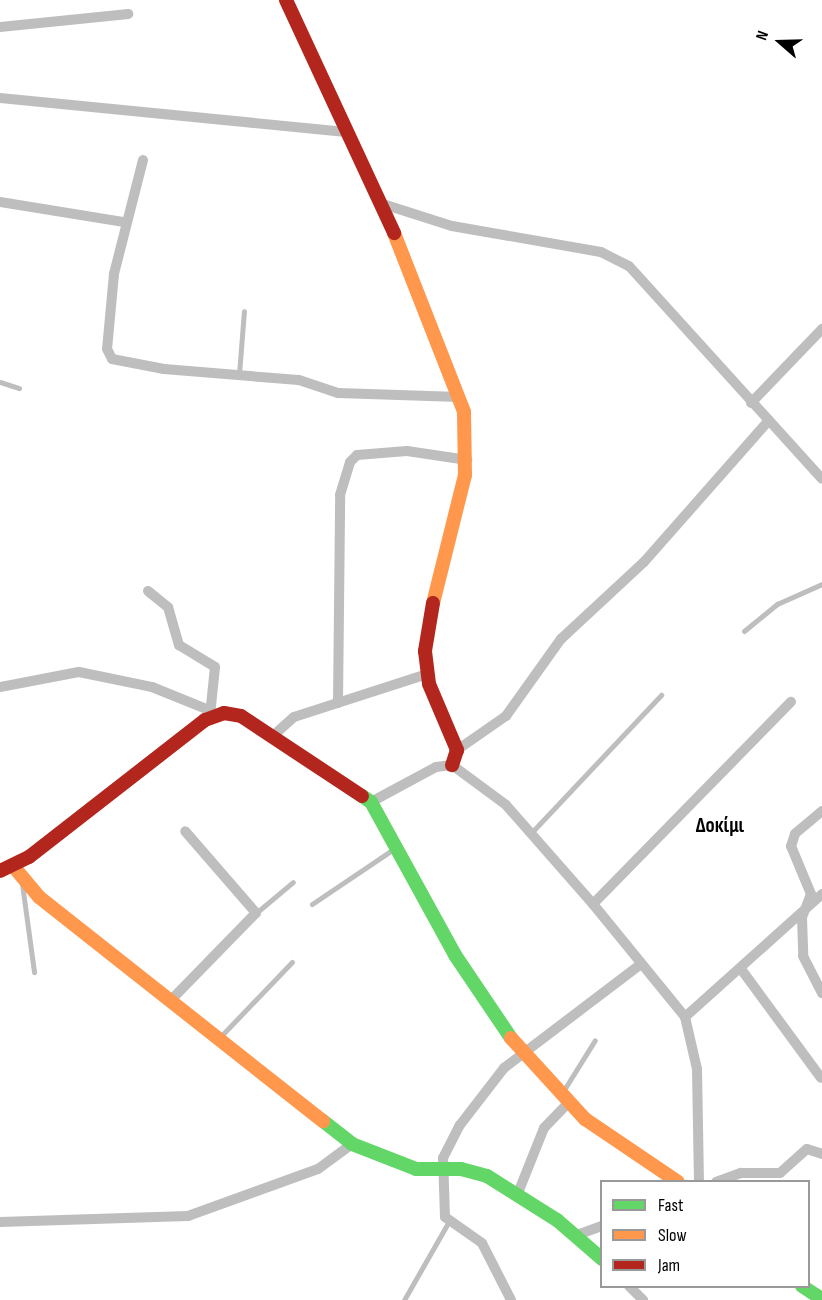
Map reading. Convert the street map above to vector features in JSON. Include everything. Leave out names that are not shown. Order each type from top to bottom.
[{"type":"street","points":[[286,0],[348,132],[386,205],[408,277],[459,397],[467,426],[467,460],[432,597],[427,674],[457,750]]},
{"type":"street","points":[[0,27],[128,14]]},
{"type":"street","points":[[0,98],[348,132]]},
{"type":"street","points":[[143,160],[124,222],[114,273],[107,350],[112,359],[299,380],[338,393],[459,397]]},
{"type":"street","points":[[0,202],[124,222]]},
{"type":"street","points":[[386,205],[414,217],[562,243],[618,260],[645,281],[751,403],[822,479]]},
{"type":"street","points":[[751,403],[822,329]]},
{"type":"street","points":[[452,765],[457,750],[506,716],[561,639],[645,562],[769,420]]},
{"type":"street","points":[[339,703],[340,495],[350,462],[357,455],[407,451],[467,460]]},
{"type":"street","points":[[0,871],[14,867],[210,714],[212,662],[179,645],[168,607],[148,591]]},
{"type":"street","points":[[0,687],[79,672],[152,687],[210,714],[233,713],[275,734],[371,802],[398,846],[455,955],[521,1053],[563,1100],[674,1180]]},
{"type":"street","points":[[275,734],[292,718],[427,674]]},
{"type":"street","points":[[593,904],[791,702]]},
{"type":"street","points":[[371,802],[436,767],[452,765],[506,805],[593,904],[685,1017],[697,1069],[699,1180]]},
{"type":"street","points":[[822,811],[791,844],[810,902],[802,918],[802,948],[822,993]]},
{"type":"street","points":[[172,999],[256,913],[185,831]]},
{"type":"street","points":[[14,867],[22,880],[352,1144],[410,1167],[474,1172],[518,1193],[577,1235],[600,1258]]},
{"type":"street","points":[[685,1017],[741,969],[810,902],[822,894]]},
{"type":"street","points":[[512,1300],[482,1243],[466,1227],[449,1221],[440,1170],[460,1125],[521,1053],[641,964]]},
{"type":"street","points":[[741,969],[821,1078]]},
{"type":"street","points":[[518,1193],[544,1128],[563,1100]]},
{"type":"street","points":[[0,1222],[188,1216],[318,1169],[352,1144]]},
{"type":"street","points":[[722,1180],[741,1173],[780,1173],[807,1149],[822,1154]]},
{"type":"street","points":[[577,1235],[600,1227]]},
{"type":"street","points":[[630,1288],[643,1300]]},
{"type":"street","points":[[804,1288],[822,1299]]},
{"type":"lane","points":[[239,374],[244,311]]},
{"type":"lane","points":[[0,382],[19,388]]},
{"type":"lane","points":[[744,631],[777,604],[822,584]]},
{"type":"lane","points":[[531,833],[661,695]]},
{"type":"lane","points":[[312,904],[398,846]]},
{"type":"lane","points":[[22,880],[34,972]]},
{"type":"lane","points":[[256,913],[293,882]]},
{"type":"lane","points":[[220,1037],[292,962]]},
{"type":"lane","points":[[563,1100],[595,1040]]},
{"type":"lane","points":[[404,1300],[449,1221]]},
{"type":"traffic: fast","points":[[362,796],[371,802],[455,955],[511,1038]]},
{"type":"traffic: fast","points":[[323,1121],[352,1144],[416,1169],[461,1169],[487,1176],[557,1220],[600,1257]]},
{"type":"traffic: fast","points":[[805,1288],[822,1299]]},
{"type":"traffic: slow","points":[[394,233],[464,412],[465,475],[433,603]]},
{"type":"traffic: slow","points":[[14,867],[39,897],[323,1121]]},
{"type":"traffic: slow","points":[[511,1038],[585,1119],[675,1180]]},
{"type":"traffic: jam","points":[[286,0],[394,233]]},
{"type":"traffic: jam","points":[[433,603],[425,651],[429,684],[457,750],[452,765]]},
{"type":"traffic: jam","points":[[0,871],[29,857],[205,720],[224,713],[241,716],[362,796]]},
{"type":"district","name":"Δοκίμι","points":[[720,826]]}]
